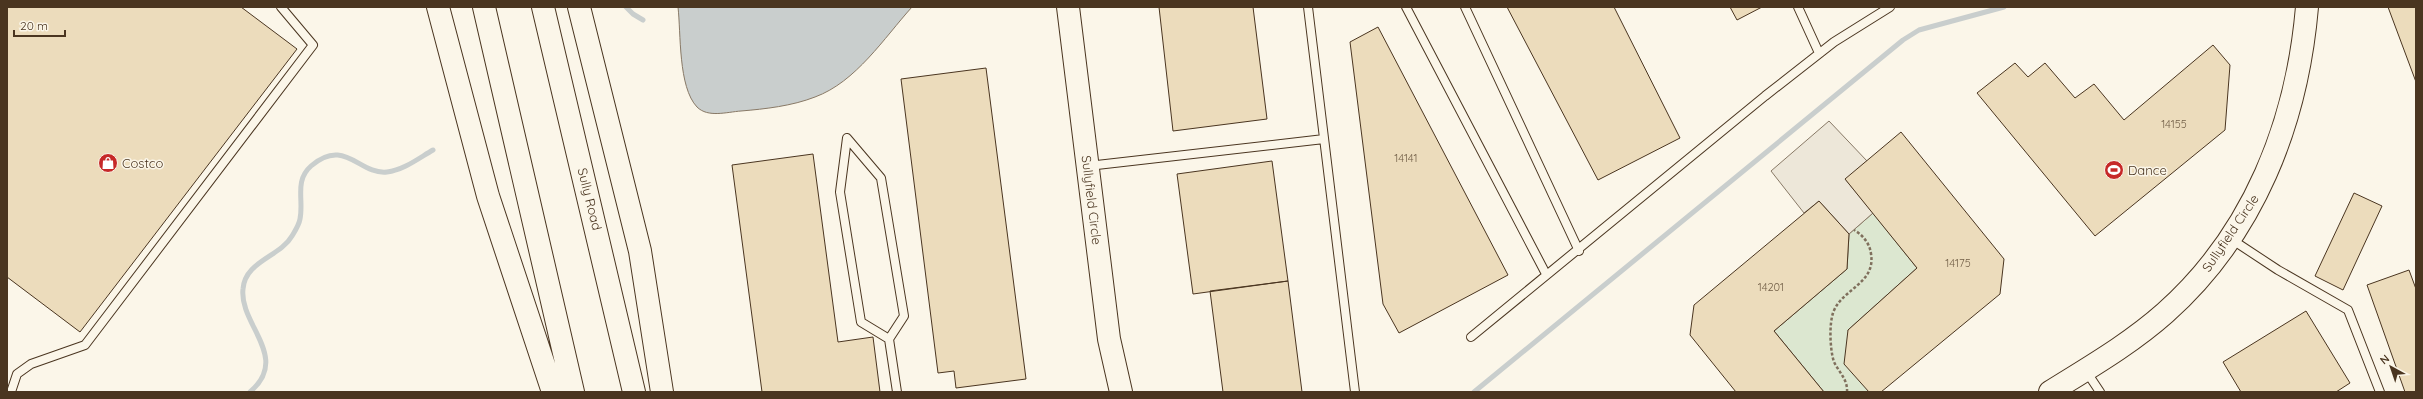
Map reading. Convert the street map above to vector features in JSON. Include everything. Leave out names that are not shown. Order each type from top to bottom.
[{"type":"main road","points":[[438,7],[488,196],[553,392]]},
{"type":"main road","points":[[484,7],[573,392]]},
{"type":"main road","name":"Sully Road","points":[[543,7],[634,392]]},
{"type":"main road","points":[[579,7],[640,251],[662,392]]},
{"type":"main road","name":"Sullyfield Circle","points":[[1068,7],[1109,339],[1121,392]]},
{"type":"main road","name":"Sullyfield Circle","points":[[2050,392],[2128,343],[2166,312],[2204,272],[2229,238],[2254,198],[2270,168],[2280,141],[2293,99],[2307,7]]},
{"type":"lane","points":[[11,392],[17,374],[31,364],[85,345],[312,45],[281,7]]},
{"type":"lane","points":[[1308,7],[1355,392]]},
{"type":"lane","points":[[1406,7],[1546,274]]},
{"type":"lane","points":[[1465,7],[1578,250]]},
{"type":"lane","points":[[1798,7],[1820,53]]},
{"type":"lane","points":[[1471,337],[1546,274],[1578,250],[1716,134],[1820,53],[1890,7]]},
{"type":"lane","points":[[889,339],[861,322],[840,192],[847,138],[881,178],[904,316],[889,339],[897,392]]},
{"type":"lane","points":[[1088,166],[1324,139]]},
{"type":"lane","points":[[2229,238],[2278,270],[2348,310],[2380,392]]},
{"type":"lane","points":[[2086,370],[2100,392]]},
{"type":"path","points":[[1847,392],[1848,386],[1832,354],[1830,343],[1832,314],[1837,305],[1866,278],[1872,266],[1871,251],[1868,243],[1854,230]]},
{"type":"green space","points":[[1873,213],[1917,268],[1848,330],[1869,392],[1824,392],[1774,331],[1847,269],[1849,234]]},
{"type":"shaded area","points":[[678,7],[912,7],[868,58],[844,81],[830,90],[815,97],[788,105],[718,114],[701,110],[697,107],[686,87],[683,73]]},
{"type":"shaded area","points":[[1829,121],[1867,161],[1846,180],[1873,213],[1849,234],[1819,201],[1804,213],[1771,171]]},
{"type":"building","name":"Costco","points":[[7,7],[241,7],[297,49],[80,332],[7,277]]},
{"type":"building","points":[[1159,7],[1253,7],[1267,119],[1173,131]]},
{"type":"building","points":[[1507,7],[1614,7],[1680,138],[1598,180]]},
{"type":"building","points":[[1730,7],[1762,7],[1737,20]]},
{"type":"building","points":[[2388,7],[2416,7],[2416,82]]},
{"type":"building","points":[[1378,27],[1508,275],[1399,333],[1383,304],[1350,42]]},
{"type":"building","points":[[2213,45],[2230,65],[2225,130],[2095,236],[1977,93],[2015,63],[2028,77],[2045,63],[2075,98],[2094,84],[2124,120]]},
{"type":"building","points":[[986,68],[1026,379],[956,388],[954,371],[938,373],[901,79]]},
{"type":"building","points":[[1901,132],[2004,259],[2000,294],[1881,392],[1869,392],[1844,364],[1848,330],[1917,268],[1845,179]]},
{"type":"building","points":[[813,154],[838,342],[873,337],[880,392],[762,392],[732,165]]},
{"type":"building","points":[[1272,161],[1288,281],[1193,294],[1177,174]]},
{"type":"building","points":[[2354,193],[2382,206],[2343,290],[2315,276]]},
{"type":"building","points":[[1819,201],[1849,234],[1847,269],[1774,331],[1824,392],[1736,392],[1690,335],[1694,305]]},
{"type":"building","points":[[2409,270],[2416,289],[2416,392],[2405,392],[2367,285]]},
{"type":"building","points":[[1288,281],[1302,392],[1223,392],[1210,291]]},
{"type":"building","points":[[2306,311],[2350,383],[2336,392],[2241,392],[2223,362]]},
{"type":"waterway","points":[[626,7],[633,14],[643,20]]},
{"type":"waterway","points":[[1474,392],[1903,40],[1919,30],[2004,7]]},
{"type":"waterway","points":[[250,392],[261,379],[266,366],[265,354],[244,302],[243,289],[245,280],[256,265],[287,243],[296,230],[301,212],[301,184],[306,172],[311,166],[323,158],[333,155],[343,156],[377,171],[393,171],[417,160],[433,150]]},
{"type":"place","name":"Costco","points":[[108,163]]},
{"type":"place","name":"Dance","points":[[2114,170]]}]
